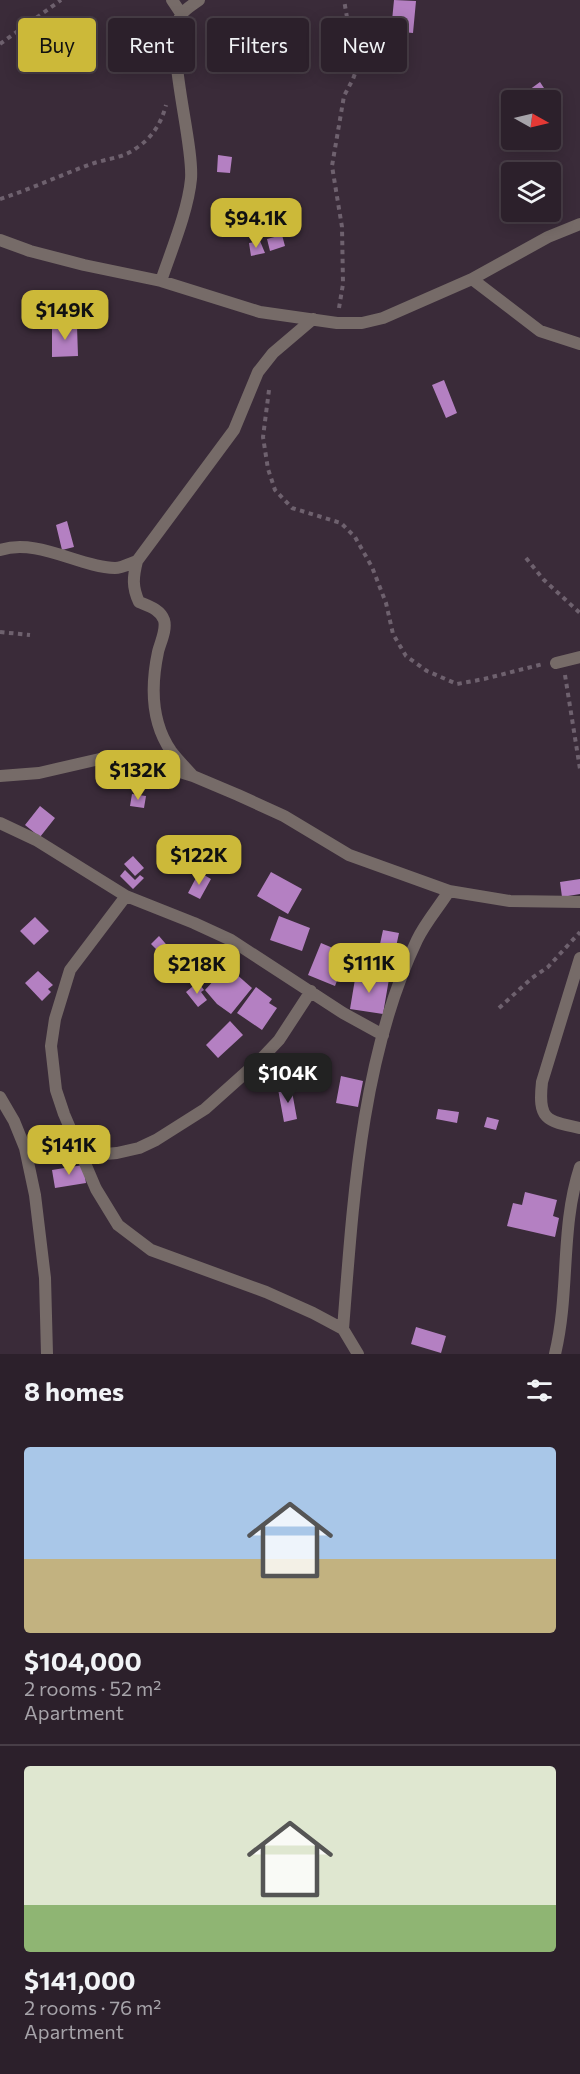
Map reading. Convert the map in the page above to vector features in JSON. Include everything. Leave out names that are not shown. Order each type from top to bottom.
[{"type":"street","points":[[172,0],[182,15]]},
{"type":"street","points":[[161,281],[190,182],[191,161],[179,88],[176,31],[182,15],[199,0]]},
{"type":"street","points":[[0,240],[73,263],[161,281],[260,312],[337,323],[362,323],[383,318],[472,279],[548,237],[580,224]]},
{"type":"street","points":[[472,279],[540,331],[580,344]]},
{"type":"street","points":[[193,776],[170,750],[154,708],[153,682],[158,650],[165,628],[164,621],[157,610],[138,602],[133,589],[137,561],[234,430],[258,372],[273,353],[313,319]]},
{"type":"street","points":[[0,550],[9,547],[30,548],[116,568],[137,561]]},
{"type":"street","points":[[555,663],[580,657]]},
{"type":"street","points":[[0,777],[39,773],[104,758],[126,758],[154,764],[193,776],[284,816],[349,855],[449,891],[510,901],[580,902]]},
{"type":"street","points":[[0,823],[36,840],[126,896],[194,922],[231,940],[343,1013],[383,1035]]},
{"type":"street","points":[[343,1329],[361,1142],[383,1035],[417,939],[449,891]]},
{"type":"street","points":[[126,896],[70,970],[55,1019],[51,1046],[56,1090],[96,1189],[118,1224],[151,1250],[266,1292],[343,1329],[358,1354]]},
{"type":"street","points":[[580,958],[542,1083],[540,1102],[543,1113],[549,1119],[559,1124],[580,1128]]},
{"type":"street","points":[[82,1156],[117,1153],[139,1148],[166,1135],[205,1109],[279,1040],[311,991]]},
{"type":"street","points":[[0,1097],[14,1121],[25,1148],[34,1195],[45,1278],[47,1354]]},
{"type":"street","points":[[555,1354],[561,1329],[566,1241],[573,1190],[580,1167]]},
{"type":"street","points":[[566,1241],[580,1244]]},
{"type":"path","points":[[0,44],[62,0]]},
{"type":"path","points":[[337,323],[343,284],[342,227],[332,166],[344,96],[357,68],[354,38],[348,23],[345,0]]},
{"type":"path","points":[[0,199],[32,189],[93,163],[133,151],[152,136],[163,115],[169,95]]},
{"type":"path","points":[[269,384],[263,437],[268,469],[275,490],[292,508],[341,523],[356,537],[372,567],[386,603],[393,634],[406,656],[427,671],[457,684],[542,664],[555,663],[562,666],[567,682],[580,769]]},
{"type":"path","points":[[526,558],[544,580],[580,613]]},
{"type":"path","points":[[0,632],[30,635]]},
{"type":"path","points":[[499,1008],[532,978],[548,967],[580,932]]},
{"type":"building","points":[[394,0],[416,1],[413,33],[407,32],[407,18],[392,18]]},
{"type":"building","points":[[540,82],[545,90],[529,90]]},
{"type":"building","points":[[218,155],[232,157],[230,173],[217,172]]},
{"type":"building","points":[[253,210],[262,226],[243,236],[234,219]]},
{"type":"building","points":[[282,235],[285,246],[270,251],[267,239]]},
{"type":"building","points":[[260,241],[265,253],[251,256],[249,243]]},
{"type":"building","points":[[52,326],[77,326],[78,356],[52,357]]},
{"type":"building","points":[[444,380],[457,413],[446,418],[432,385]]},
{"type":"building","points":[[67,521],[74,547],[62,550],[56,525]]},
{"type":"building","points":[[132,794],[146,796],[144,808],[130,806]]},
{"type":"building","points":[[40,806],[55,818],[40,837],[25,825]]},
{"type":"building","points":[[133,856],[144,868],[135,876],[124,864]]},
{"type":"building","points":[[125,870],[135,880],[140,875],[144,878],[133,889],[120,876]]},
{"type":"building","points":[[199,872],[211,879],[200,899],[188,893]]},
{"type":"building","points":[[271,872],[302,889],[288,914],[257,896]]},
{"type":"building","points":[[580,879],[580,894],[562,897],[560,882]]},
{"type":"building","points":[[279,916],[310,928],[302,951],[270,940]]},
{"type":"building","points":[[35,917],[49,931],[34,945],[20,931]]},
{"type":"building","points":[[383,930],[399,933],[393,961],[377,958]]},
{"type":"building","points":[[159,936],[171,950],[164,957],[151,944]]},
{"type":"building","points":[[321,943],[347,954],[335,986],[308,975]]},
{"type":"building","points":[[227,966],[252,988],[231,1014],[217,1004],[205,990]]},
{"type":"building","points":[[38,971],[53,985],[48,989],[51,992],[42,1001],[25,983]]},
{"type":"building","points":[[356,973],[389,979],[383,1014],[350,1009]]},
{"type":"building","points":[[198,982],[207,1000],[198,1007],[186,992]]},
{"type":"building","points":[[256,987],[272,999],[269,1003],[277,1008],[262,1030],[237,1013]]},
{"type":"building","points":[[230,1021],[243,1035],[218,1058],[206,1045]]},
{"type":"building","points":[[341,1076],[363,1081],[358,1107],[336,1103]]},
{"type":"building","points":[[291,1086],[297,1119],[284,1122],[278,1089]]},
{"type":"building","points":[[438,1109],[459,1112],[457,1123],[436,1119]]},
{"type":"building","points":[[487,1117],[499,1120],[496,1130],[484,1127]]},
{"type":"building","points":[[83,1165],[86,1183],[55,1188],[52,1170]]},
{"type":"building","points":[[525,1192],[557,1200],[553,1216],[559,1218],[555,1237],[507,1226],[513,1203],[522,1205]]},
{"type":"building","points":[[416,1327],[446,1336],[441,1353],[411,1344]]}]
